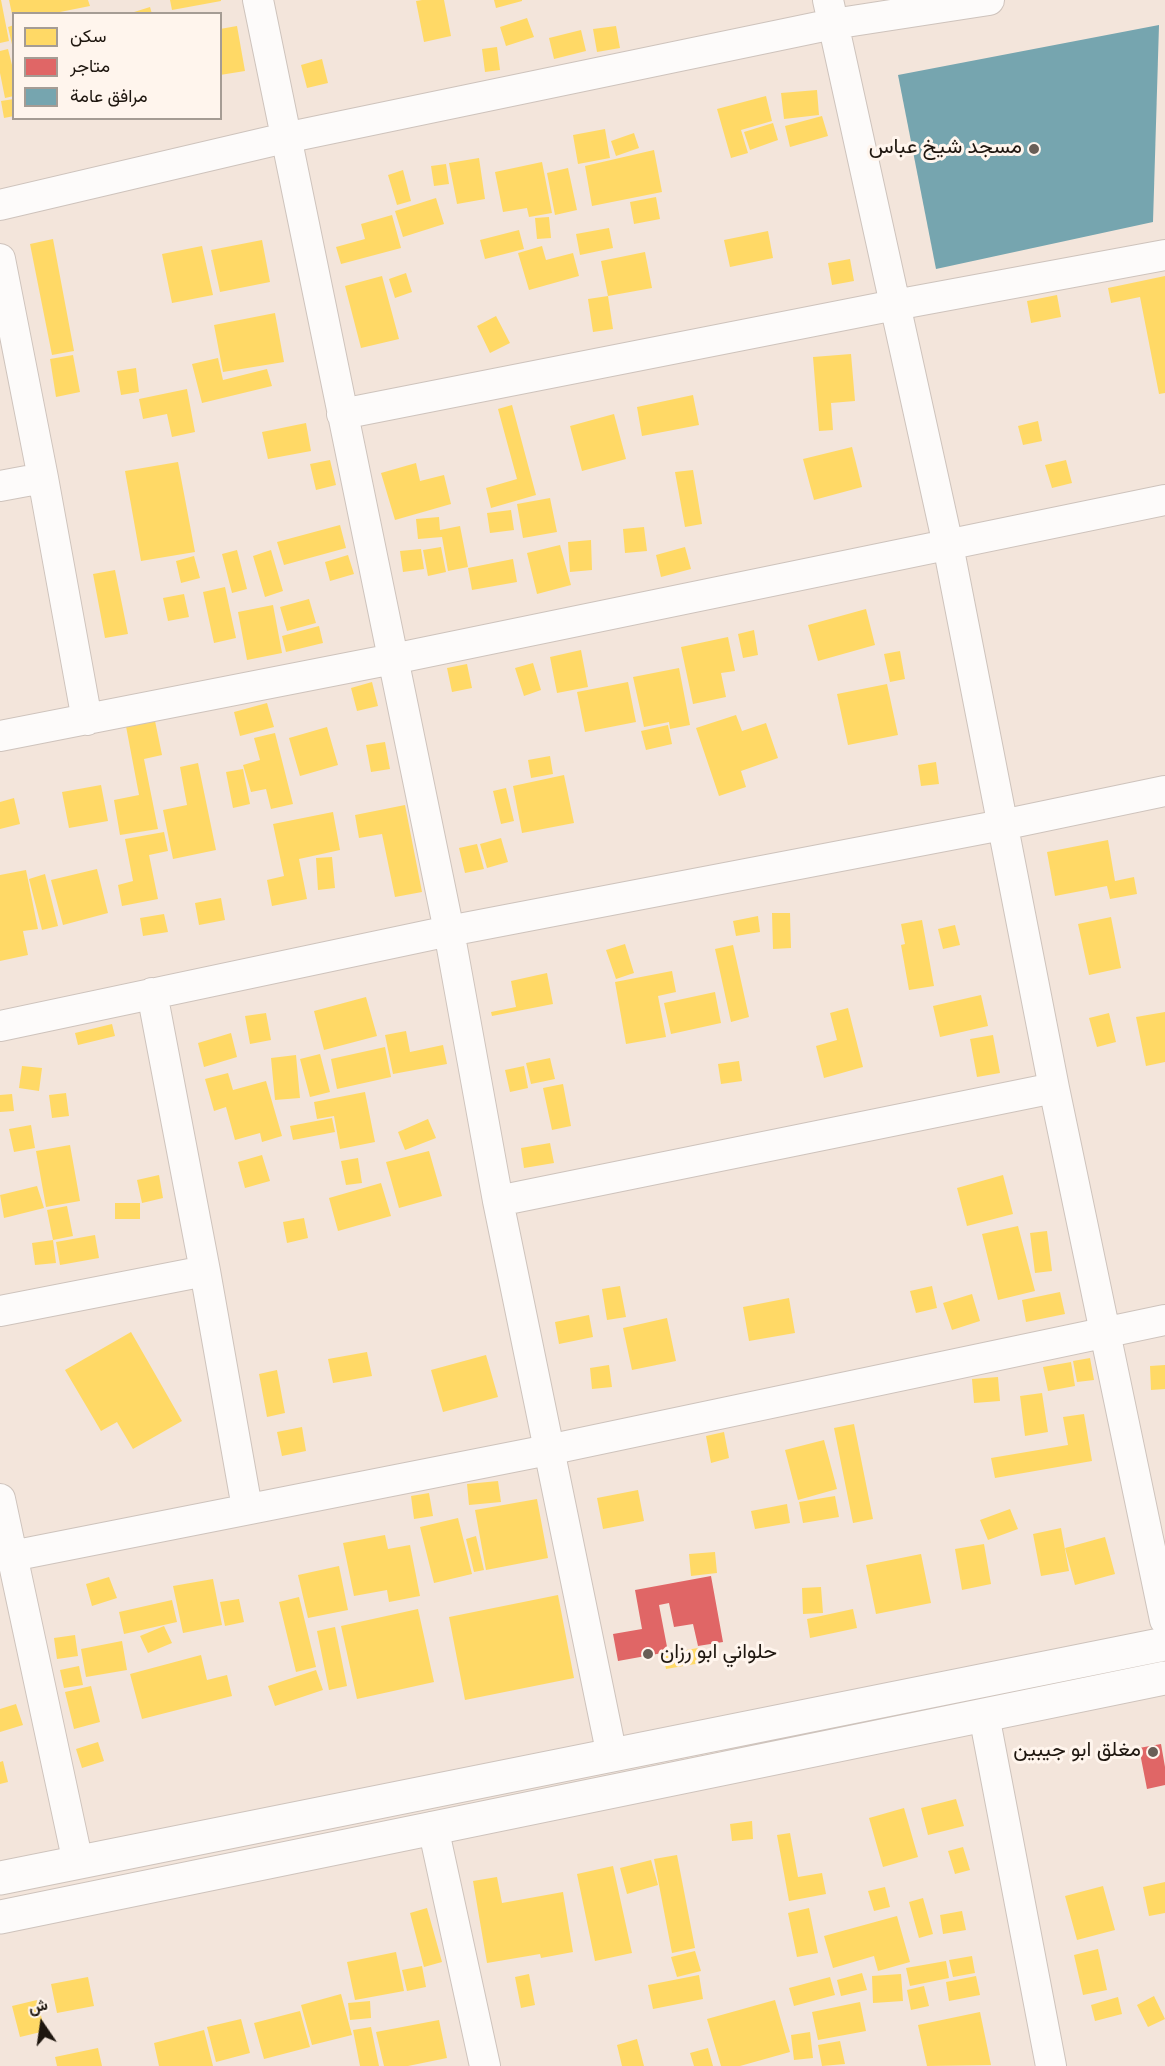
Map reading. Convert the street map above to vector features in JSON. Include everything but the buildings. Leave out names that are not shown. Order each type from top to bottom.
[{"type":"main road","points":[[0,1878],[1165,1644]]},
{"type":"main road","points":[[0,1917],[1165,1678]]},
{"type":"street","points":[[258,0],[449,931],[498,1201],[612,1756]]},
{"type":"street","points":[[0,205],[830,12],[989,0]]},
{"type":"street","points":[[830,12],[948,544],[1054,1088],[1165,1620]]},
{"type":"street","points":[[342,414],[895,305],[1165,255]]},
{"type":"street","points":[[0,259],[87,720]]},
{"type":"street","points":[[0,486],[43,478]]},
{"type":"street","points":[[0,736],[1165,500]]},
{"type":"street","points":[[0,1026],[449,931],[1002,825],[1165,791]]},
{"type":"street","points":[[152,993],[247,1508]]},
{"type":"street","points":[[498,1201],[1054,1088]]},
{"type":"street","points":[[0,1311],[205,1271]]},
{"type":"street","points":[[12,1556],[548,1450],[1165,1320]]},
{"type":"street","points":[[0,1499],[78,1863]]},
{"type":"street","points":[[984,1715],[1051,2066]]},
{"type":"street","points":[[433,1827],[485,2066]]},
{"type":"place","name":"مسجد شيخ عباس","points":[[1034,149]]},
{"type":"place","name":"حلواني ابو رزان","points":[[648,1654]]},
{"type":"place","name":"مغلق ابو جيبين","points":[[1153,1752]]}]
